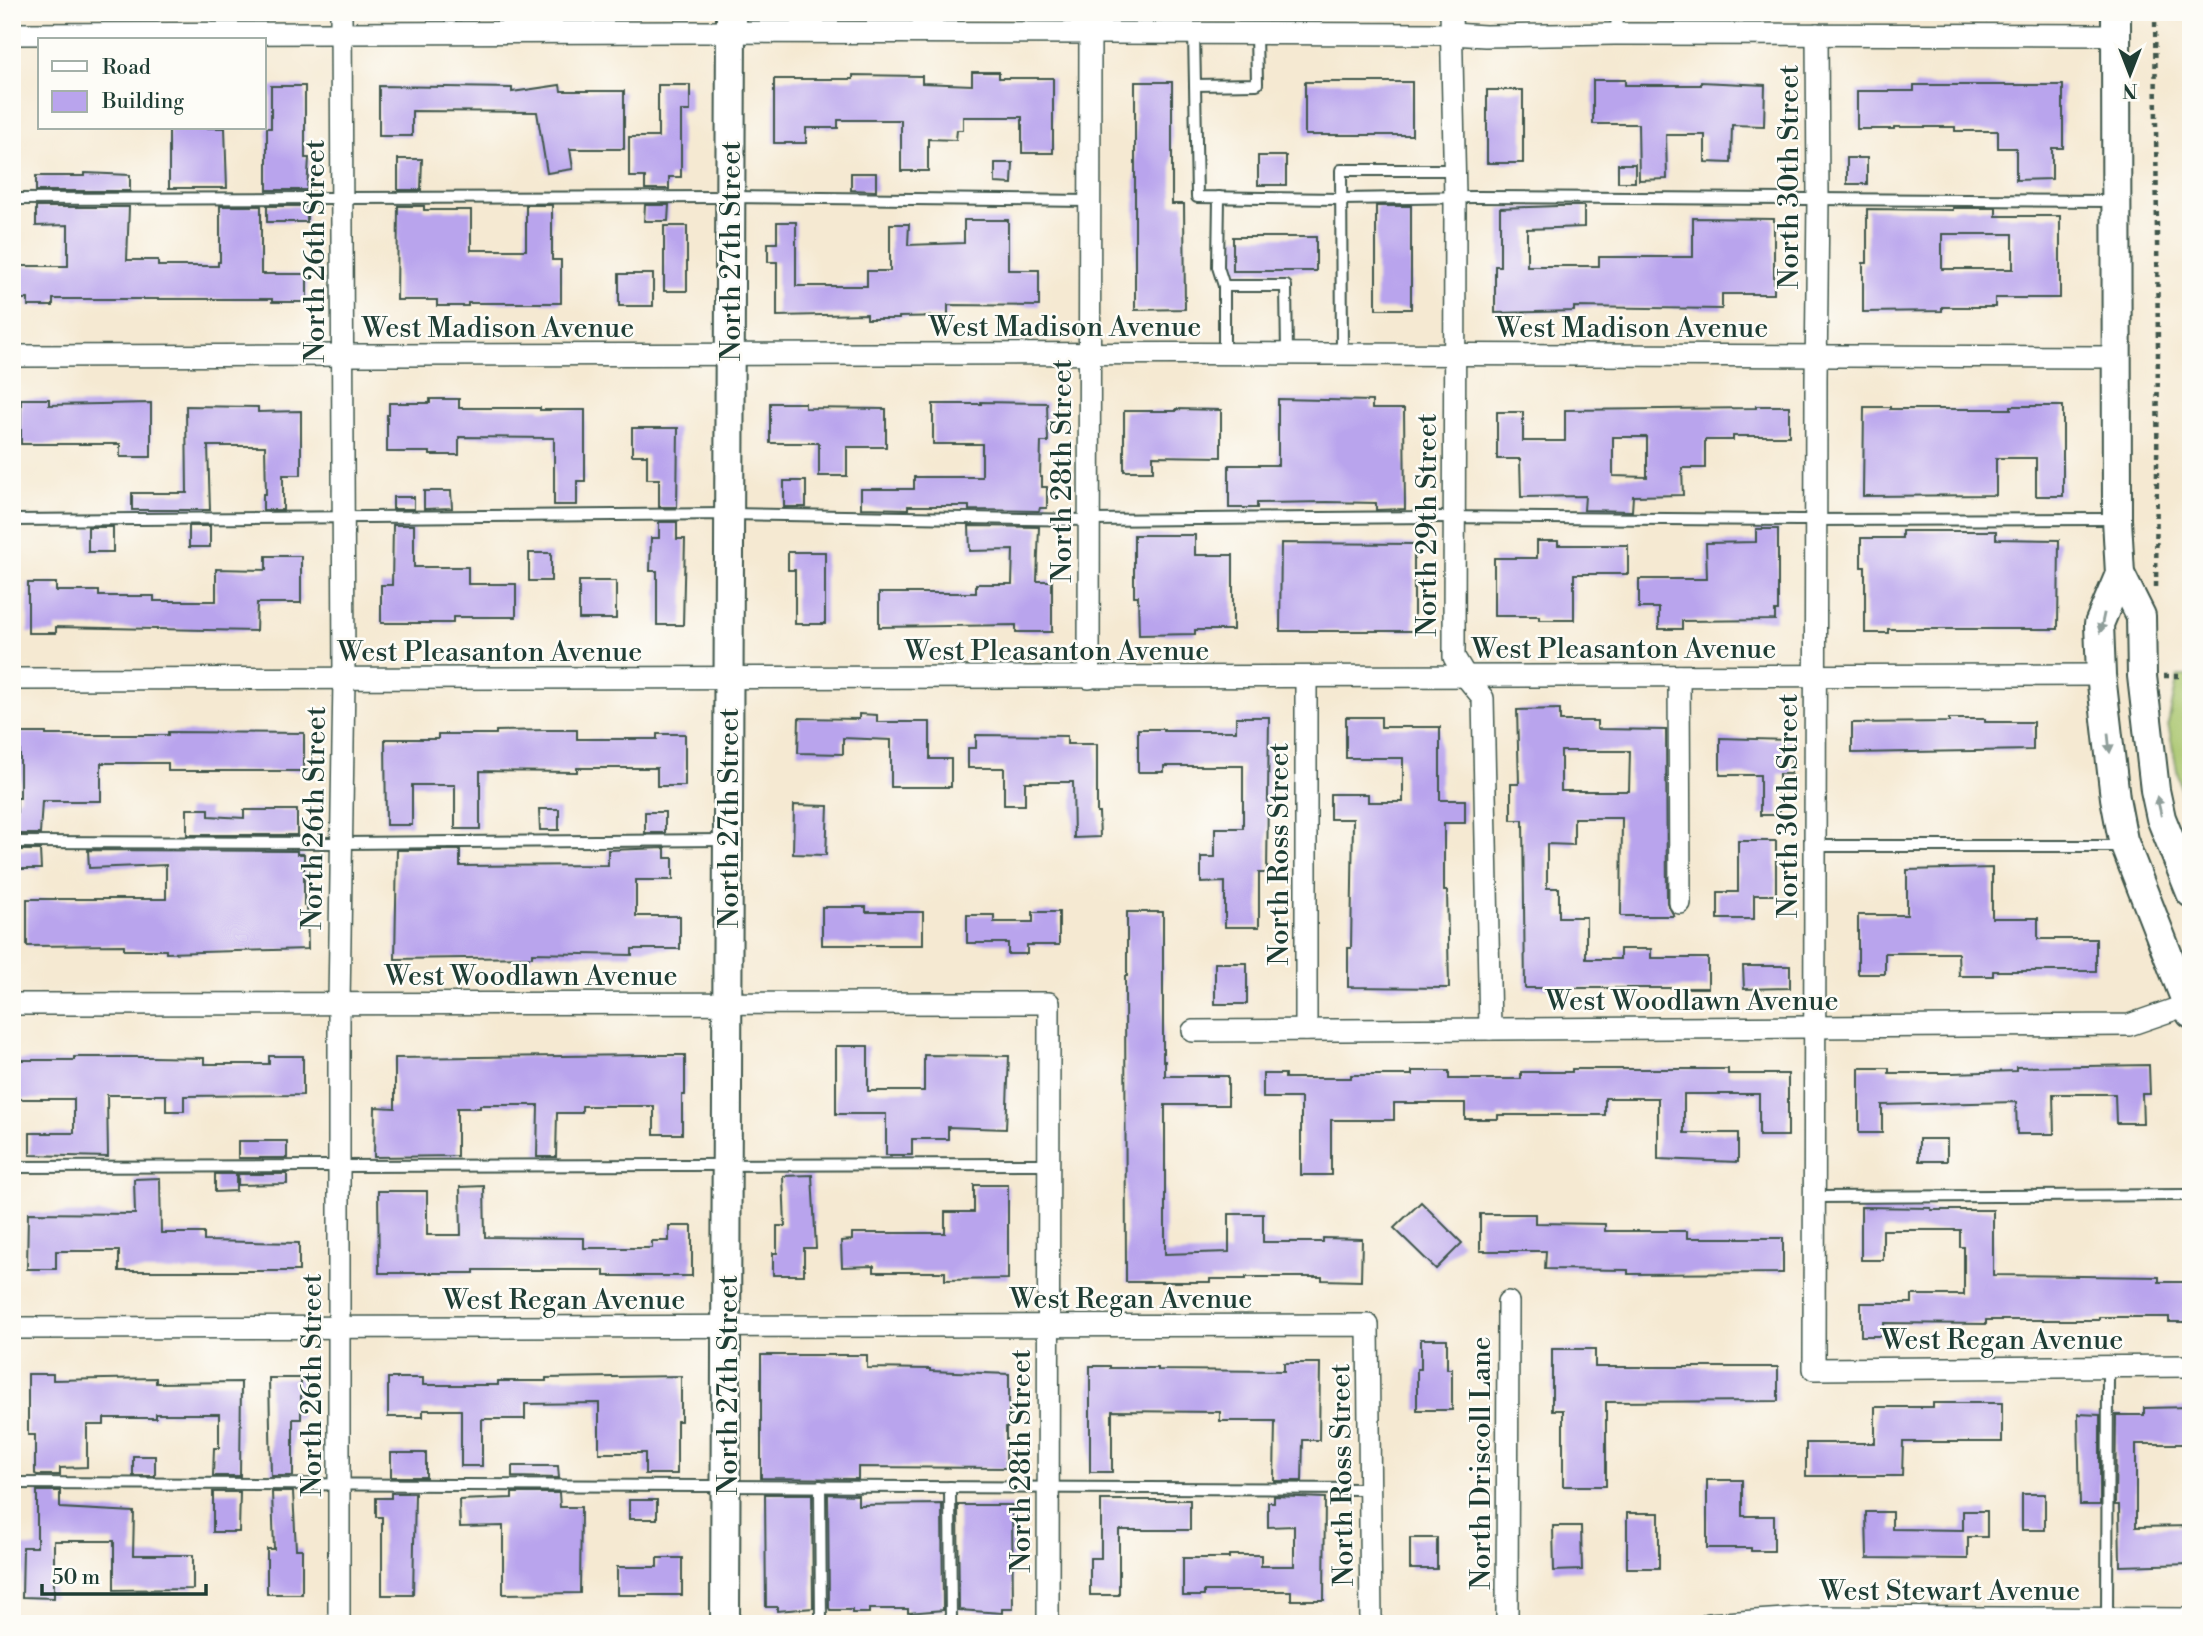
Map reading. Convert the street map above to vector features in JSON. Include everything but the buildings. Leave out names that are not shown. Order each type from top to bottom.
[{"type":"street","name":"North 29th Street","points":[[1451,12],[1455,197],[1454,657],[1483,698],[1490,1029]]},
{"type":"street","name":"North 27th Street","points":[[725,1624],[731,22]]},
{"type":"street","points":[[12,34],[341,23],[1090,22],[1194,33],[1485,36],[1816,34],[2117,23],[2117,519],[2120,574],[2141,616],[2142,676],[2155,790],[2161,818],[2191,893]]},
{"type":"street","name":"North 28th Street","points":[[1089,678],[1090,22]]},
{"type":"street","name":"North 26th Street","points":[[339,1624],[338,1165],[344,678],[341,23]]},
{"type":"street","name":"North 30th Street","points":[[1814,1369],[1818,198],[1816,34]]},
{"type":"street","name":"West Madison Avenue","points":[[12,356],[1342,354],[2118,357]]},
{"type":"street","points":[[2120,574],[2099,624],[2101,675],[2115,798],[2125,846],[2189,1010]]},
{"type":"street","name":"West Pleasanton Avenue","points":[[12,679],[2101,675]]},
{"type":"street","points":[[1679,676],[1680,904]]},
{"type":"street","name":"North Ross Street","points":[[1306,677],[1306,1030]]},
{"type":"street","name":"North 28th Street","points":[[1048,1624],[1049,1003]]},
{"type":"street","name":"West Woodlawn Avenue","points":[[12,1004],[1049,1003]]},
{"type":"street","name":"West Woodlawn Avenue","points":[[1193,1031],[2129,1025],[2189,1010]]},
{"type":"street","name":"North Driscoll Lane","points":[[1507,1624],[1508,1302]]},
{"type":"street","name":"North Ross Street","points":[[1368,1325],[1371,1624]]},
{"type":"street","name":"West Regan Avenue","points":[[12,1328],[1368,1325]]},
{"type":"street","name":"West Regan Avenue","points":[[1814,1369],[2191,1366]]},
{"type":"street","name":"West Stewart Avenue","points":[[1709,1624],[1814,1617],[2031,1621],[2191,1619]]},
{"type":"lane","points":[[1615,34],[1618,12]]},
{"type":"lane","points":[[1194,33],[1196,197],[2117,201]]},
{"type":"lane","points":[[1195,85],[1256,84],[1256,33]]},
{"type":"lane","points":[[1342,354],[1341,170],[1454,170]]},
{"type":"lane","points":[[12,199],[730,197],[1089,201]]},
{"type":"lane","points":[[1219,197],[1218,267],[1224,286],[1224,354]]},
{"type":"lane","points":[[1224,286],[1286,286],[1287,354]]},
{"type":"lane","points":[[12,520],[729,514],[1089,520],[1453,517],[2117,519]]},
{"type":"lane","points":[[12,842],[728,840]]},
{"type":"lane","points":[[1815,846],[2125,846]]},
{"type":"lane","points":[[12,1167],[1049,1164]]},
{"type":"lane","points":[[1814,1197],[2191,1195]]},
{"type":"lane","points":[[2107,1619],[2108,1367]]},
{"type":"lane","points":[[12,1483],[1369,1489]]},
{"type":"lane","points":[[820,1486],[821,1624]]},
{"type":"lane","points":[[950,1487],[951,1624]]},
{"type":"path","points":[[2155,12],[2158,349],[2156,596]]},
{"type":"path","points":[[2156,676],[2191,676]]},
{"type":"green space","points":[[2178,676],[2191,676],[2191,824],[2186,816],[2168,724]]}]
